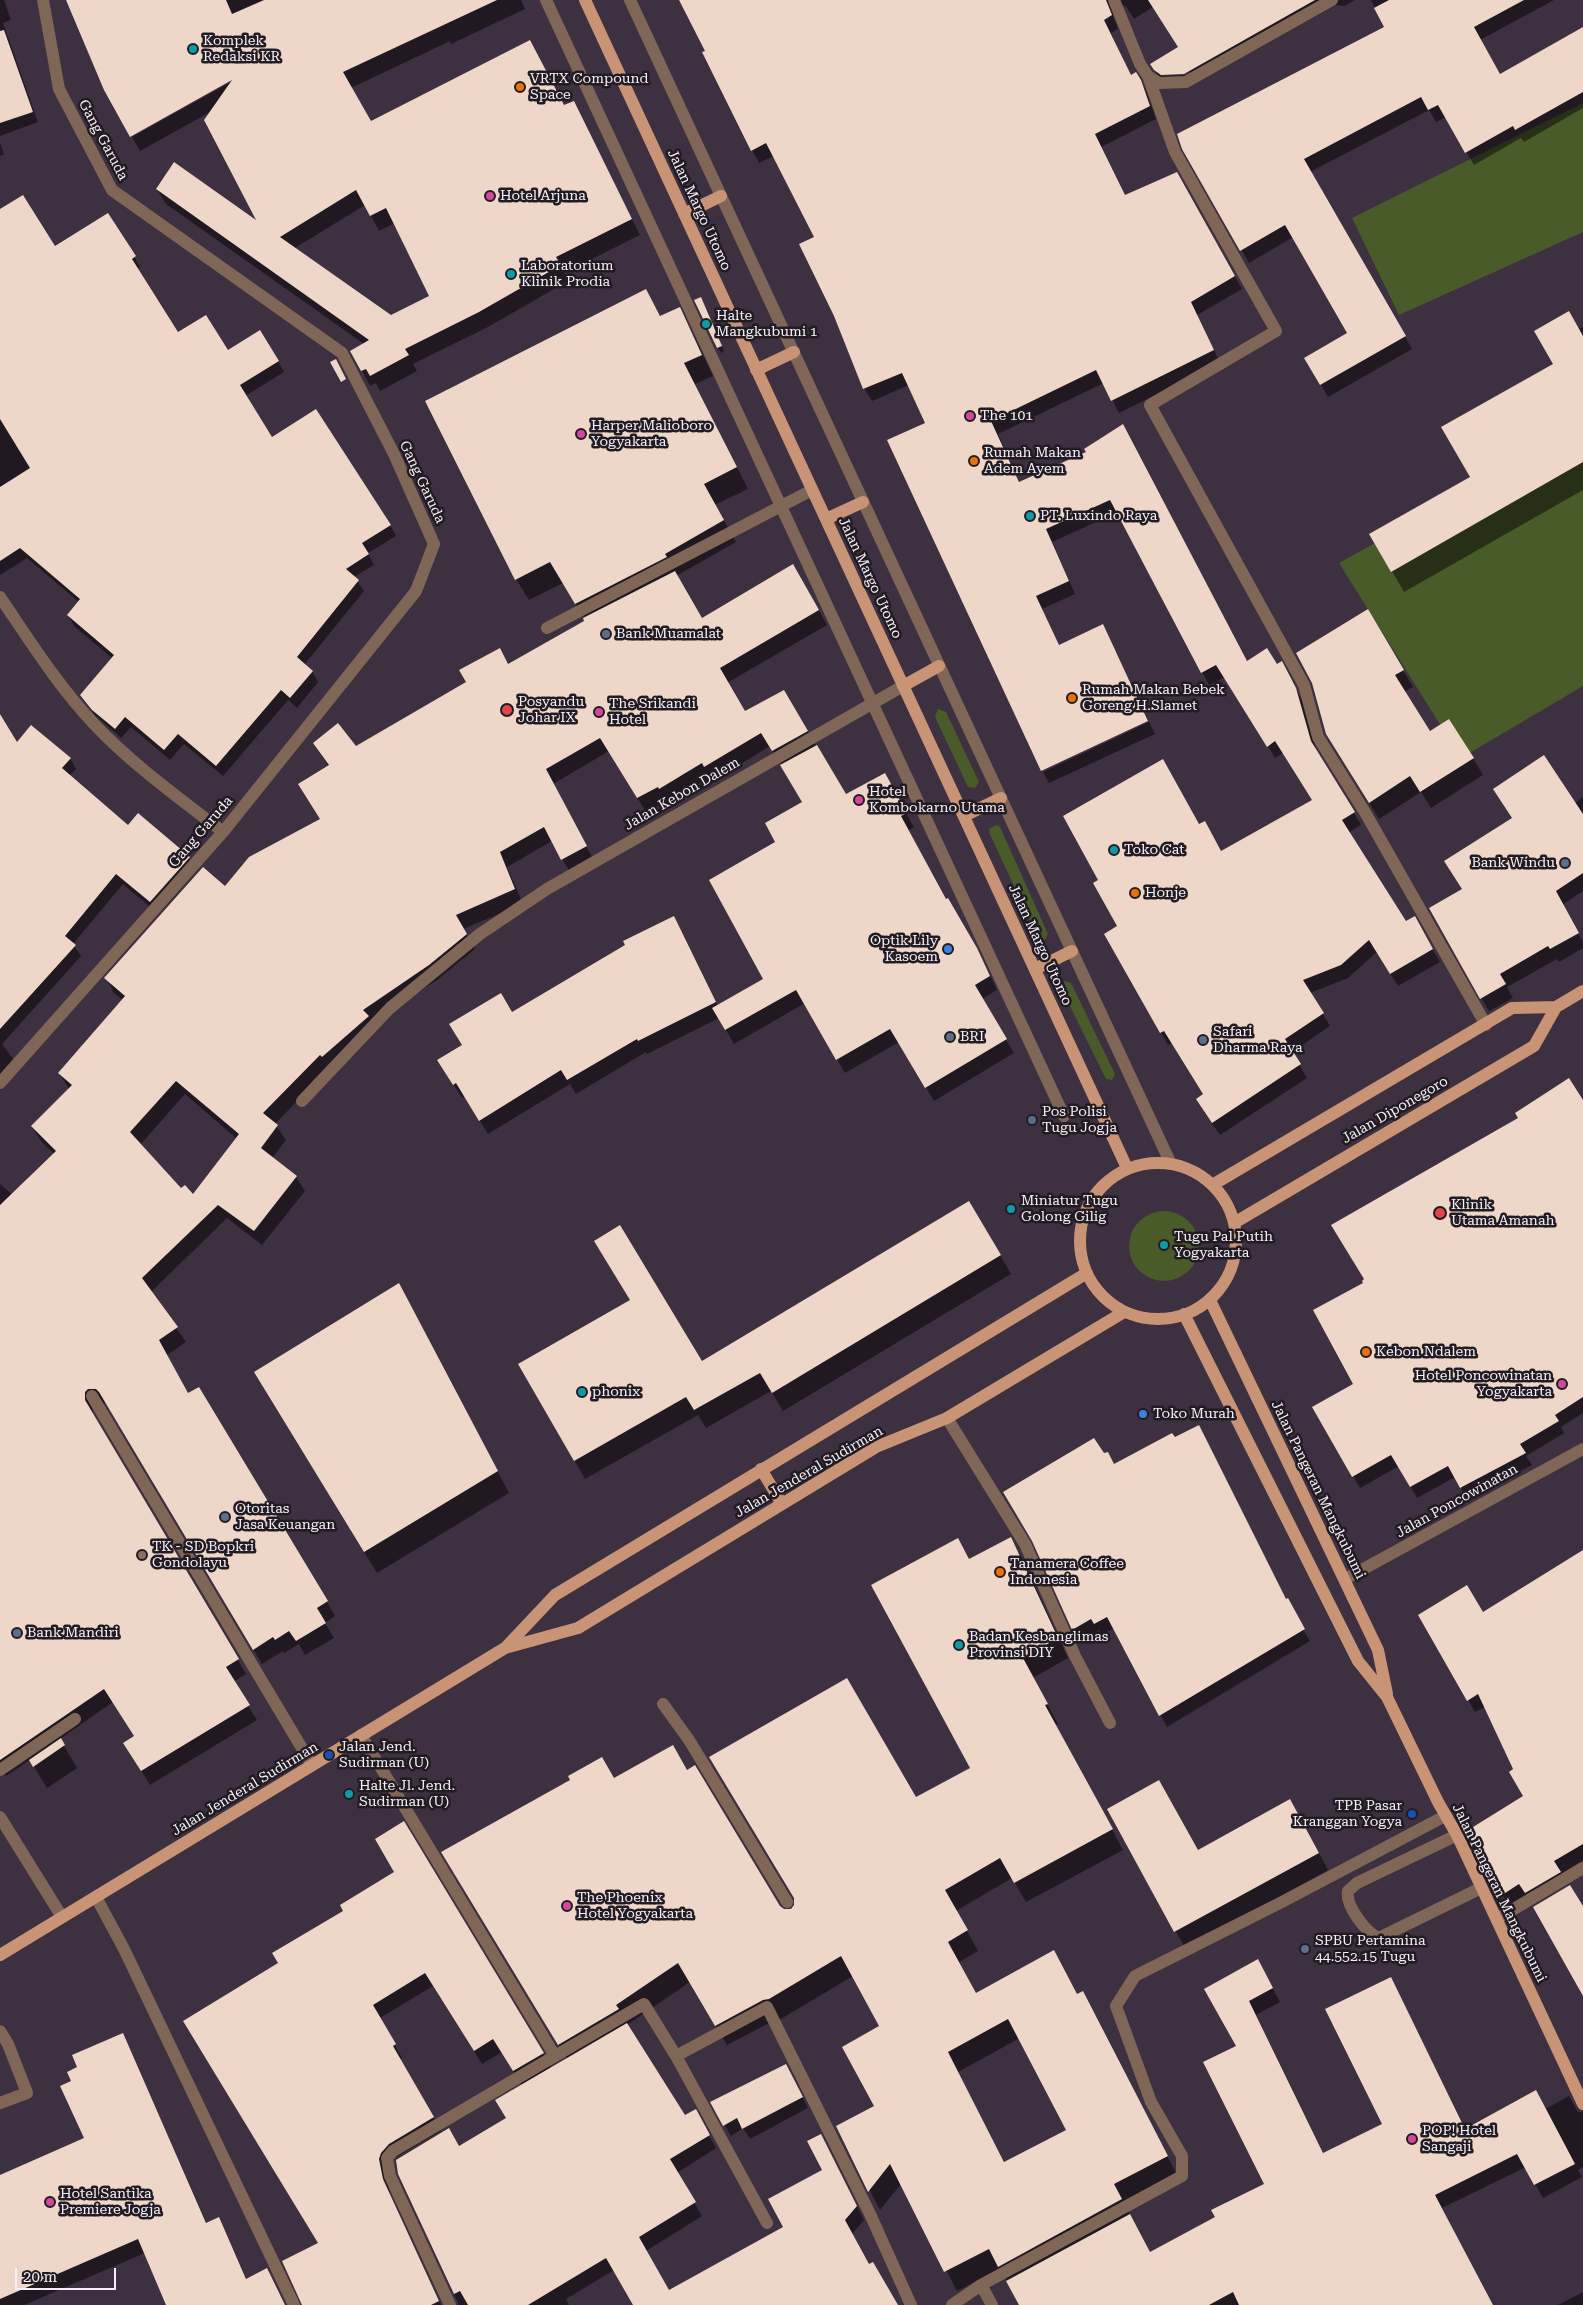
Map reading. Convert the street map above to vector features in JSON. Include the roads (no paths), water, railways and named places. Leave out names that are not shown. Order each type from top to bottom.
[{"type":"main road","name":"Jalan Margo Utomo","points":[[585,0],[1128,1168]]},
{"type":"main road","points":[[684,214],[721,196]]},
{"type":"main road","points":[[756,370],[794,352]]},
{"type":"main road","points":[[826,519],[863,502]]},
{"type":"main road","points":[[903,686],[939,666]]},
{"type":"main road","points":[[964,816],[1002,798]]},
{"type":"main road","points":[[1035,969],[1072,951]]},
{"type":"main road","name":"Jalan Diponegoro","points":[[1214,1184],[1512,1008],[1556,1007],[1583,991]]},
{"type":"main road","name":"Jalan Diponegoro","points":[[1234,1223],[1534,1046],[1556,1007]]},
{"type":"main road","points":[[1142,1164],[1171,1164],[1193,1171],[1214,1184],[1227,1202],[1234,1223],[1236,1238],[1233,1262],[1221,1286],[1210,1300],[1198,1309],[1184,1314],[1150,1319],[1124,1312],[1102,1296],[1087,1274],[1080,1247],[1083,1220],[1093,1198],[1110,1180],[1128,1168],[1142,1164]]},
{"type":"main road","name":"Jalan Jenderal Sudirman","points":[[505,1648],[555,1594],[1087,1274]]},
{"type":"main road","name":"Jalan Pangeran Mangkubumi","points":[[1210,1300],[1378,1650],[1387,1697]]},
{"type":"main road","name":"Jalan Jenderal Sudirman","points":[[0,1955],[505,1648],[578,1628],[876,1447],[947,1418],[1124,1312]]},
{"type":"main road","name":"Jalan Pangeran Mangkubumi","points":[[1184,1314],[1358,1661],[1387,1697],[1445,1816],[1457,1835],[1583,2104]]},
{"type":"main road","points":[[761,1469],[782,1504]]},
{"type":"street","name":"Gang Garuda","points":[[0,1083],[223,832],[416,591],[434,544],[394,454],[342,354],[112,190],[59,89],[44,0]]},
{"type":"street","points":[[546,0],[1064,1116]]},
{"type":"street","name":"Jalan Margo Utomo","points":[[630,0],[1171,1164]]},
{"type":"street","points":[[1114,0],[1140,64],[1148,76],[1175,152],[1276,331],[1150,405],[1304,685],[1318,737],[1366,814],[1486,1024]]},
{"type":"street","points":[[1148,76],[1159,83],[1173,84],[1186,82],[1332,0]]},
{"type":"street","points":[[547,628],[812,490]]},
{"type":"street","points":[[0,597],[59,684],[94,724],[126,756],[223,832]]},
{"type":"street","name":"Jalan Kebon Dalem","points":[[302,1100],[390,1008],[480,934],[546,889],[903,686]]},
{"type":"street","points":[[92,1396],[312,1765]]},
{"type":"street","points":[[947,1418],[1025,1544],[1075,1656],[1110,1723]]},
{"type":"street","name":"Jalan Poncowinatan","points":[[1345,1579],[1583,1449]]},
{"type":"street","points":[[663,1704],[689,1740],[788,1902]]},
{"type":"street","points":[[0,1770],[74,1719]]},
{"type":"street","points":[[361,1735],[555,2056]]},
{"type":"street","points":[[952,2305],[981,2285],[1182,2176],[1182,2156],[1151,2102],[1116,2006],[1135,1976],[1284,1901],[1445,1816]]},
{"type":"street","points":[[0,1817],[62,1917]]},
{"type":"street","points":[[1457,1835],[1357,1883],[1348,1891],[1348,1900],[1367,1932],[1379,1938],[1481,1888]]},
{"type":"street","points":[[1497,1920],[1583,1868]]},
{"type":"street","points":[[96,1897],[124,1949],[294,2305]]},
{"type":"street","points":[[449,2305],[390,2176],[387,2158],[394,2151],[644,2004],[676,2056],[767,2223]]},
{"type":"street","points":[[676,2056],[767,2007],[870,2214],[911,2305]]},
{"type":"street","points":[[0,2031],[8,2044],[27,2093],[0,2103]]},
{"type":"street","points":[[981,2285],[992,2305]]},
{"type":"place","name":"Komplek Redaksi KR","points":[[193,49]]},
{"type":"place","name":"VRTX Compound Space","points":[[520,87]]},
{"type":"place","name":"Hotel Arjuna","points":[[490,196]]},
{"type":"place","name":"Laboratorium Klinik Prodia","points":[[511,274]]},
{"type":"place","name":"Halte Mangkubumi 1","points":[[706,324]]},
{"type":"place","name":"The 101","points":[[970,416]]},
{"type":"place","name":"Harper Malioboro Yogyakarta","points":[[581,434]]},
{"type":"place","name":"Rumah Makan Adem Ayem","points":[[974,461]]},
{"type":"place","name":"PT. Luxindo Raya","points":[[1030,516]]},
{"type":"place","name":"Bank Muamalat","points":[[606,634]]},
{"type":"place","name":"Rumah Makan Bebek Goreng H.Slamet","points":[[1072,698]]},
{"type":"place","name":"Posyandu Johar IX","points":[[507,710]]},
{"type":"place","name":"The Srikandi Hotel","points":[[599,712]]},
{"type":"place","name":"Hotel Kombokarno Utama","points":[[859,800]]},
{"type":"place","name":"Toko Cat","points":[[1114,850]]},
{"type":"place","name":"Bank Windu","points":[[1565,863]]},
{"type":"place","name":"Honje","points":[[1135,893]]},
{"type":"place","name":"Optik Lily Kasoem","points":[[948,949]]},
{"type":"place","name":"BRI","points":[[950,1037]]},
{"type":"place","name":"Safari Dharma Raya","points":[[1203,1040]]},
{"type":"place","name":"Pos Polisi Tugu Jogja","points":[[1032,1120]]},
{"type":"place","name":"Miniatur Tugu Golong Gilig","points":[[1011,1209]]},
{"type":"place","name":"Klinik Utama Amanah","points":[[1440,1213]]},
{"type":"place","name":"Tugu Pal Putih Yogyakarta","points":[[1164,1245]]},
{"type":"place","name":"Kebon Ndalem","points":[[1366,1352]]},
{"type":"place","name":"Hotel Poncowinatan Yogyakarta","points":[[1562,1384]]},
{"type":"place","name":"phonix","points":[[582,1392]]},
{"type":"place","name":"Toko Murah","points":[[1143,1414]]},
{"type":"place","name":"Otoritas Jasa Keuangan","points":[[225,1517]]},
{"type":"place","name":"TK - SD Bopkri Gondolayu","points":[[142,1555]]},
{"type":"place","name":"Tanamera Coffee Indonesia","points":[[1000,1572]]},
{"type":"place","name":"Bank Mandiri","points":[[17,1633]]},
{"type":"place","name":"Badan Kesbanglimas Provinsi DIY","points":[[959,1645]]},
{"type":"place","name":"Jalan Jend. Sudirman (U)","points":[[329,1755]]},
{"type":"place","name":"Halte Jl. Jend. Sudirman (U)","points":[[349,1794]]},
{"type":"place","name":"TPB Pasar Kranggan Yogya","points":[[1412,1814]]},
{"type":"place","name":"The Phoenix Hotel Yogyakarta","points":[[567,1906]]},
{"type":"place","name":"SPBU Pertamina 44.552.15 Tugu","points":[[1305,1949]]},
{"type":"place","name":"POP! Hotel Sangaji","points":[[1412,2139]]},
{"type":"place","name":"Hotel Santika Premiere Jogja","points":[[50,2202]]}]
